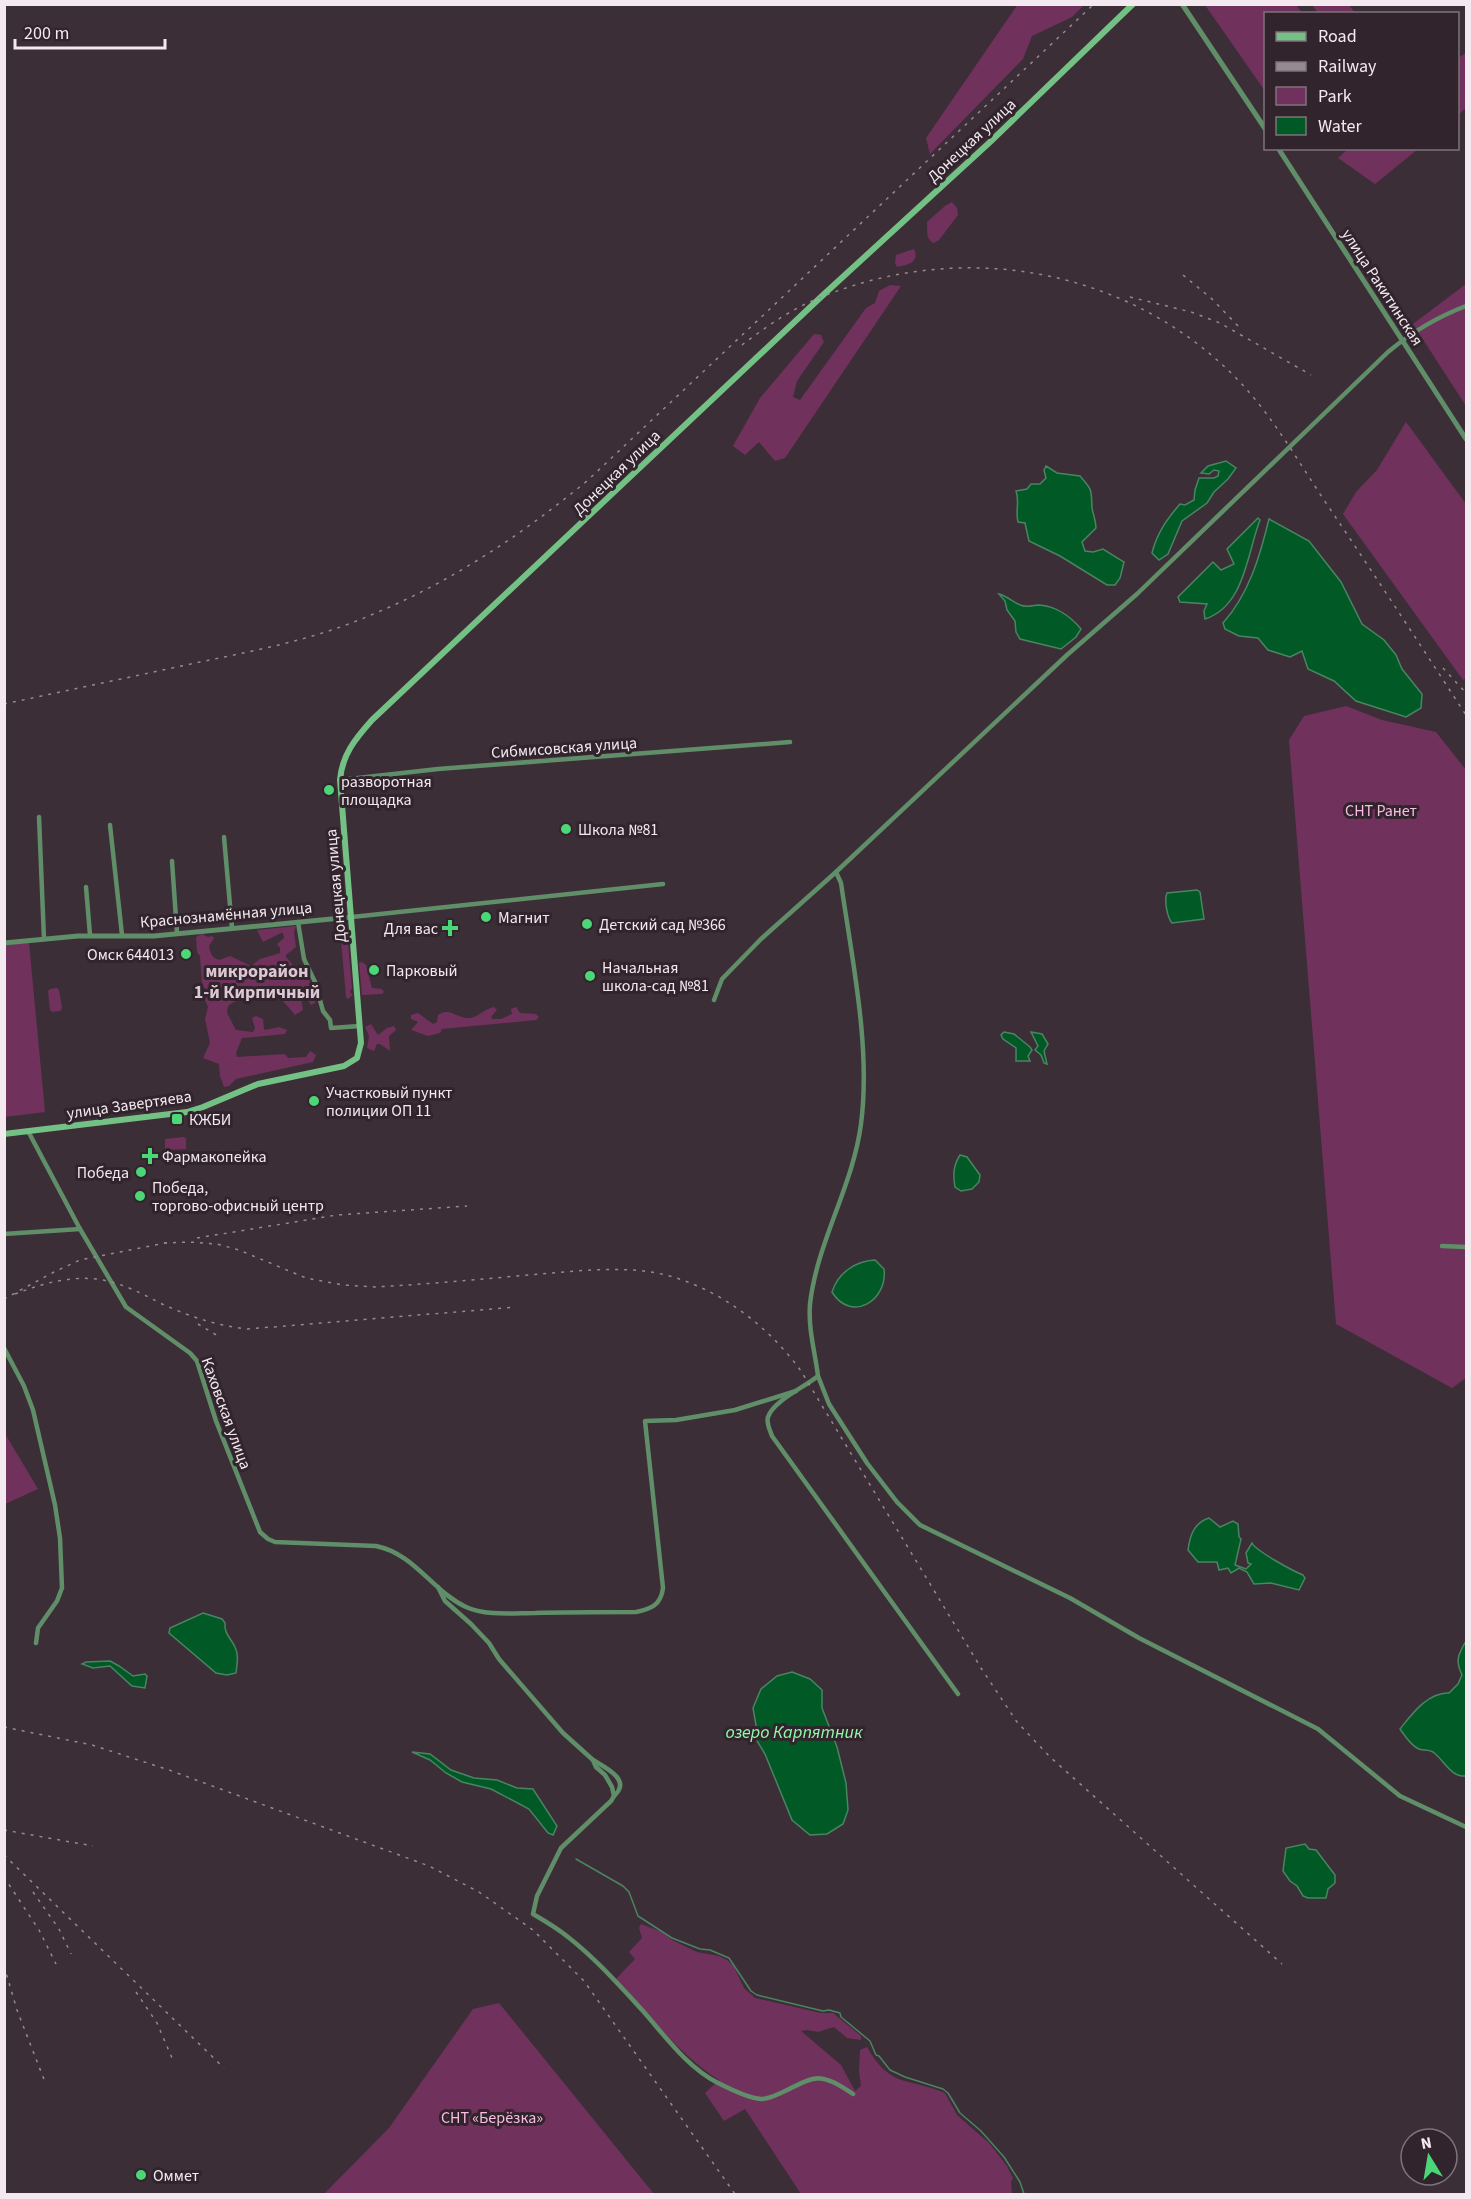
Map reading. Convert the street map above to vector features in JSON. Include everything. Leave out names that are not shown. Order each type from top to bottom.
[{"type":"main road","name":"Донецкая улица","points":[[357,1058],[361,1048],[360,1026],[340,780],[344,758],[350,747],[372,720],[813,304],[997,135],[1133,4]]},
{"type":"main road","name":"улица Завертяева","points":[[4,1134],[188,1112],[258,1083],[344,1066],[357,1058]]},
{"type":"street","points":[[1182,4],[1264,127]]},
{"type":"street","name":"улица Ракитинская","points":[[1279,150],[1401,341],[1467,439]]},
{"type":"street","points":[[714,1000],[722,979],[734,965],[1067,655],[1157,575],[1401,341],[1449,312],[1467,306]]},
{"type":"street","name":"Сибмисовская улица","points":[[340,780],[438,769],[790,742]]},
{"type":"street","points":[[39,817],[44,939]]},
{"type":"street","points":[[110,825],[122,935]]},
{"type":"street","points":[[224,837],[232,928]]},
{"type":"street","points":[[171,861],[177,933]]},
{"type":"street","points":[[836,872],[841,884],[853,961],[864,1092],[854,1160],[825,1243],[810,1303],[810,1330],[818,1376],[829,1404],[867,1463],[897,1502],[920,1525],[1070,1598],[1149,1643],[1318,1729],[1400,1796],[1467,1827]]},
{"type":"street","name":"Краснознамённая улица","points":[[4,943],[90,935],[177,933],[663,884]]},
{"type":"street","points":[[86,887],[90,935]]},
{"type":"street","points":[[298,922],[304,959],[315,982],[323,1011],[330,1020],[331,1028],[360,1026]]},
{"type":"street","name":"Каховская улица","points":[[28,1131],[80,1229],[126,1307],[198,1361],[216,1421],[260,1532],[275,1542],[376,1546],[392,1549],[403,1555],[436,1585]]},
{"type":"street","points":[[4,1234],[80,1229]]},
{"type":"street","points":[[1442,1246],[1467,1247]]},
{"type":"street","points":[[4,1348],[22,1380],[33,1410],[55,1505],[60,1538],[62,1588],[57,1602],[38,1628],[36,1643]]},
{"type":"street","points":[[818,1376],[776,1406],[768,1416],[772,1436],[958,1694]]},
{"type":"street","points":[[436,1585],[468,1608],[486,1611],[636,1612],[650,1609],[659,1603],[663,1588],[645,1421],[735,1410],[796,1391]]},
{"type":"street","points":[[436,1585],[446,1601],[489,1643],[499,1659],[563,1733],[593,1760],[613,1771],[621,1785],[619,1791],[561,1848],[537,1896],[533,1914],[567,1936],[590,1956],[683,2057],[717,2082],[762,2099],[819,2077],[853,2094]]},
{"type":"street","points":[[593,1760],[596,1767],[605,1775],[614,1796]]},
{"type":"green space","points":[[1018,4],[1084,5],[1072,17],[1032,36],[1023,59],[930,154],[926,138]]},
{"type":"green space","points":[[1205,5],[1296,5],[1301,12],[1264,12],[1264,90]]},
{"type":"green space","points":[[1312,5],[1349,5],[1354,12],[1317,12]]},
{"type":"green space","points":[[1466,53],[1466,108],[1459,114],[1459,57]]},
{"type":"green space","points":[[1347,150],[1417,150],[1375,184],[1338,158]]},
{"type":"green space","points":[[952,202],[957,208],[958,215],[939,240],[934,243],[928,237],[927,222]]},
{"type":"green space","points":[[914,249],[914,260],[897,267],[896,255]]},
{"type":"green space","points":[[1466,284],[1466,406],[1413,324]]},
{"type":"green space","points":[[890,285],[901,286],[785,458],[775,461],[759,442],[745,455],[733,446],[760,398],[814,334],[821,335],[824,342],[797,381],[793,397],[800,400],[866,308],[875,303],[879,291]]},
{"type":"green space","points":[[1406,422],[1466,504],[1466,678],[1463,680],[1343,514],[1356,492],[1377,470]]},
{"type":"green space","name":"СНТ Ранет","points":[[1346,706],[1382,720],[1436,732],[1466,770],[1466,1378],[1452,1388],[1336,1324],[1289,740],[1304,716]]},
{"type":"green space","points":[[296,926],[294,932],[296,947],[286,957],[293,965],[299,966],[311,983],[315,992],[315,1003],[311,1005],[303,996],[301,998],[303,1010],[295,1015],[281,999],[268,993],[255,999],[235,1002],[228,1006],[227,1013],[236,1030],[253,1032],[255,1028],[252,1018],[256,1016],[263,1019],[265,1030],[279,1027],[287,1030],[285,1034],[242,1038],[236,1053],[237,1057],[285,1054],[288,1058],[306,1057],[310,1051],[316,1055],[313,1062],[236,1079],[229,1086],[224,1087],[219,1064],[203,1058],[210,1043],[205,1019],[208,1007],[205,1000],[209,992],[202,985],[196,937],[202,934],[214,938],[209,946],[216,959],[230,956],[251,966],[260,959],[280,953],[277,944],[284,938],[281,933],[263,942],[257,930]]},
{"type":"green space","points":[[342,927],[347,929],[352,988],[350,992],[353,995],[348,999],[340,929]]},
{"type":"green space","points":[[29,943],[45,1112],[5,1117],[5,945]]},
{"type":"green space","points":[[359,963],[366,965],[372,988],[382,989],[384,992],[382,994],[362,995]]},
{"type":"green space","points":[[57,988],[62,1008],[60,1011],[52,1012],[48,991]]},
{"type":"green space","points":[[494,1007],[497,1010],[491,1017],[492,1019],[501,1019],[512,1014],[511,1009],[516,1007],[520,1013],[536,1014],[539,1017],[536,1020],[442,1029],[440,1033],[428,1036],[411,1030],[418,1022],[411,1019],[411,1015],[418,1013],[433,1024],[437,1022],[438,1015],[445,1012],[471,1018]]},
{"type":"green space","points":[[371,1024],[378,1035],[394,1026],[396,1030],[389,1036],[390,1051],[380,1044],[377,1044],[374,1051],[367,1048],[369,1036],[365,1027]]},
{"type":"green space","points":[[184,1137],[186,1149],[165,1150],[165,1139]]},
{"type":"green space","points":[[4,1432],[38,1489],[5,1504],[4,1504]]},
{"type":"green space","points":[[641,1924],[662,1932],[672,1940],[697,1952],[719,1956],[727,1960],[733,1965],[744,1988],[755,1998],[821,2013],[833,2013],[861,2036],[861,2040],[847,2038],[834,2027],[818,2032],[801,2031],[841,2065],[855,2091],[861,2086],[860,2050],[867,2047],[884,2070],[892,2076],[945,2093],[957,2115],[989,2143],[1007,2166],[1013,2178],[1012,2194],[801,2194],[745,2109],[724,2121],[705,2093],[719,2080],[677,2046],[616,1979],[635,1959],[629,1952],[642,1938],[639,1928]]},
{"type":"green space","name":"СНТ «Берёзка»","points":[[499,2003],[654,2194],[324,2194],[389,2128],[473,2009]]},
{"type":"water","points":[[1226,461],[1236,468],[1207,503],[1182,521],[1168,554],[1159,560],[1152,553],[1167,521],[1180,504],[1185,505],[1194,500],[1199,478],[1214,478],[1218,476],[1219,471],[1214,470],[1209,474],[1201,473],[1208,466]]},
{"type":"water","points":[[1046,466],[1057,473],[1080,476],[1089,488],[1096,528],[1082,542],[1085,551],[1093,552],[1103,549],[1124,562],[1120,578],[1115,585],[1107,585],[1060,556],[1029,541],[1025,523],[1018,522],[1016,491],[1027,489],[1031,484],[1040,484],[1046,478],[1044,470]]},
{"type":"water","points":[[1258,518],[1260,520],[1243,577],[1229,603],[1205,619],[1204,611],[1207,604],[1180,602],[1178,597],[1213,562],[1221,570],[1234,564],[1227,549]]},
{"type":"water","points":[[1269,519],[1309,541],[1341,582],[1362,624],[1384,640],[1396,655],[1402,669],[1422,694],[1421,708],[1406,717],[1356,701],[1334,681],[1308,669],[1302,651],[1290,657],[1268,650],[1258,638],[1239,636],[1225,629],[1223,623],[1247,587],[1262,547]]},
{"type":"water","points":[[999,594],[1023,606],[1039,605],[1057,610],[1068,616],[1081,629],[1076,637],[1061,649],[1020,639],[1016,632],[1015,621]]},
{"type":"water","points":[[1197,890],[1200,892],[1204,919],[1172,923],[1166,908],[1167,893]]},
{"type":"water","points":[[1004,1032],[1014,1034],[1030,1047],[1032,1050],[1028,1056],[1030,1061],[1016,1061],[1016,1048],[1003,1039],[1001,1035]]},
{"type":"water","points":[[1031,1032],[1042,1034],[1048,1044],[1044,1051],[1047,1064],[1035,1050],[1038,1046]]},
{"type":"water","points":[[960,1155],[967,1157],[980,1175],[979,1182],[972,1189],[961,1191],[955,1187],[954,1171]]},
{"type":"water","points":[[875,1260],[884,1269],[884,1280],[874,1299],[858,1307],[849,1306],[840,1301],[832,1292],[838,1279],[848,1269]]},
{"type":"water","points":[[1209,1518],[1220,1527],[1233,1521],[1238,1524],[1241,1539],[1235,1565],[1246,1569],[1251,1564],[1248,1563],[1246,1553],[1252,1543],[1267,1556],[1303,1575],[1305,1578],[1299,1590],[1271,1583],[1254,1584],[1247,1572],[1239,1568],[1231,1573],[1228,1568],[1219,1570],[1217,1562],[1198,1562],[1188,1550],[1190,1539],[1196,1526]]},
{"type":"water","points":[[203,1613],[222,1619],[225,1623],[227,1633],[237,1653],[236,1673],[227,1675],[216,1673],[169,1633],[170,1628]]},
{"type":"water","points":[[1466,1641],[1466,1776],[1460,1776],[1433,1752],[1416,1748],[1400,1729],[1427,1700],[1449,1693],[1458,1684],[1462,1675],[1458,1658]]},
{"type":"water","points":[[110,1661],[133,1676],[145,1674],[147,1676],[145,1688],[132,1686],[110,1666],[93,1668],[82,1664]]},
{"type":"water","name":"озеро Карпятник","points":[[792,1672],[810,1679],[822,1690],[822,1708],[837,1747],[846,1783],[848,1810],[843,1824],[827,1834],[810,1835],[792,1820],[765,1754],[756,1739],[753,1708],[761,1689],[777,1676]]},
{"type":"water","points":[[412,1752],[430,1754],[451,1770],[474,1778],[497,1780],[517,1788],[533,1789],[557,1826],[553,1835],[548,1833],[529,1809],[491,1789],[462,1782],[430,1760]]},
{"type":"water","points":[[1305,1844],[1309,1849],[1316,1850],[1335,1875],[1335,1883],[1328,1889],[1326,1898],[1303,1896],[1283,1871],[1286,1848]]},
{"type":"waterway","points":[[576,1859],[623,1886],[629,1892],[638,1916],[672,1938],[729,1958],[751,1991],[757,1995],[840,2013],[841,2017],[870,2041],[876,2055],[890,2070],[943,2089],[960,2113],[981,2131],[1004,2157],[1020,2182],[1024,2194]]},
{"type":"railway","points":[[4,704],[265,648],[329,631],[401,602],[484,556],[587,481],[1094,4]]},
{"type":"railway","points":[[742,345],[781,318],[824,296],[876,279],[930,270],[984,268],[1037,274],[1089,287],[1139,307],[1185,335],[1228,370],[1256,400],[1291,449],[1466,715]]},
{"type":"railway","points":[[1183,275],[1212,299],[1241,329]]},
{"type":"railway","points":[[1130,297],[1191,312],[1220,323],[1311,375]]},
{"type":"railway","points":[[1443,668],[1466,693]]},
{"type":"railway","points":[[197,1238],[337,1215],[467,1206]]},
{"type":"railway","points":[[4,1299],[80,1260],[170,1242]]},
{"type":"railway","points":[[164,1243],[217,1244],[239,1250],[306,1278],[343,1285],[375,1287],[613,1269],[643,1271],[657,1273],[699,1287],[738,1309],[772,1338],[801,1371],[981,1668],[1017,1722],[1050,1757],[1282,1964]]},
{"type":"railway","points":[[15,1294],[55,1282],[96,1279],[129,1288],[203,1320],[248,1329],[516,1307]]},
{"type":"railway","points":[[198,1324],[218,1336]]},
{"type":"railway","points":[[4,1727],[92,1745],[169,1770],[429,1866],[479,1892],[533,1930],[584,1981],[735,2194]]},
{"type":"railway","points":[[4,1830],[93,1846]]},
{"type":"railway","points":[[4,1855],[224,2068]]},
{"type":"railway","points":[[4,1877],[39,1930],[56,1964]]},
{"type":"railway","points":[[33,1892],[59,1929],[71,1954]]},
{"type":"railway","points":[[4,1966],[17,2010],[45,2082]]},
{"type":"railway","points":[[136,1992],[157,2023],[172,2058]]},
{"type":"place","name":"разворотная площадка","points":[[329,790]]},
{"type":"place","name":"Школа №81","points":[[566,829]]},
{"type":"place","name":"Магнит","points":[[486,917]]},
{"type":"place","name":"Детский сад №366","points":[[587,924]]},
{"type":"place","name":"Для вас","points":[[450,928]]},
{"type":"place","name":"Омск 644013","points":[[186,954]]},
{"type":"place","name":"Парковый","points":[[374,970]]},
{"type":"place","name":"Начальная школа-сад №81","points":[[590,976]]},
{"type":"place","name":"Участковый пункт полиции ОП 11","points":[[314,1101]]},
{"type":"place","name":"КЖБИ","points":[[177,1119]]},
{"type":"place","name":"Фармакопейка","points":[[150,1156]]},
{"type":"place","name":"Победа","points":[[141,1172]]},
{"type":"place","name":"Победа, торгово-офисный центр","points":[[140,1196]]},
{"type":"place","name":"Оммет","points":[[141,2175]]},
{"type":"district","name":"микрорайон 1-й Кирпичный","points":[[257,981]]}]
